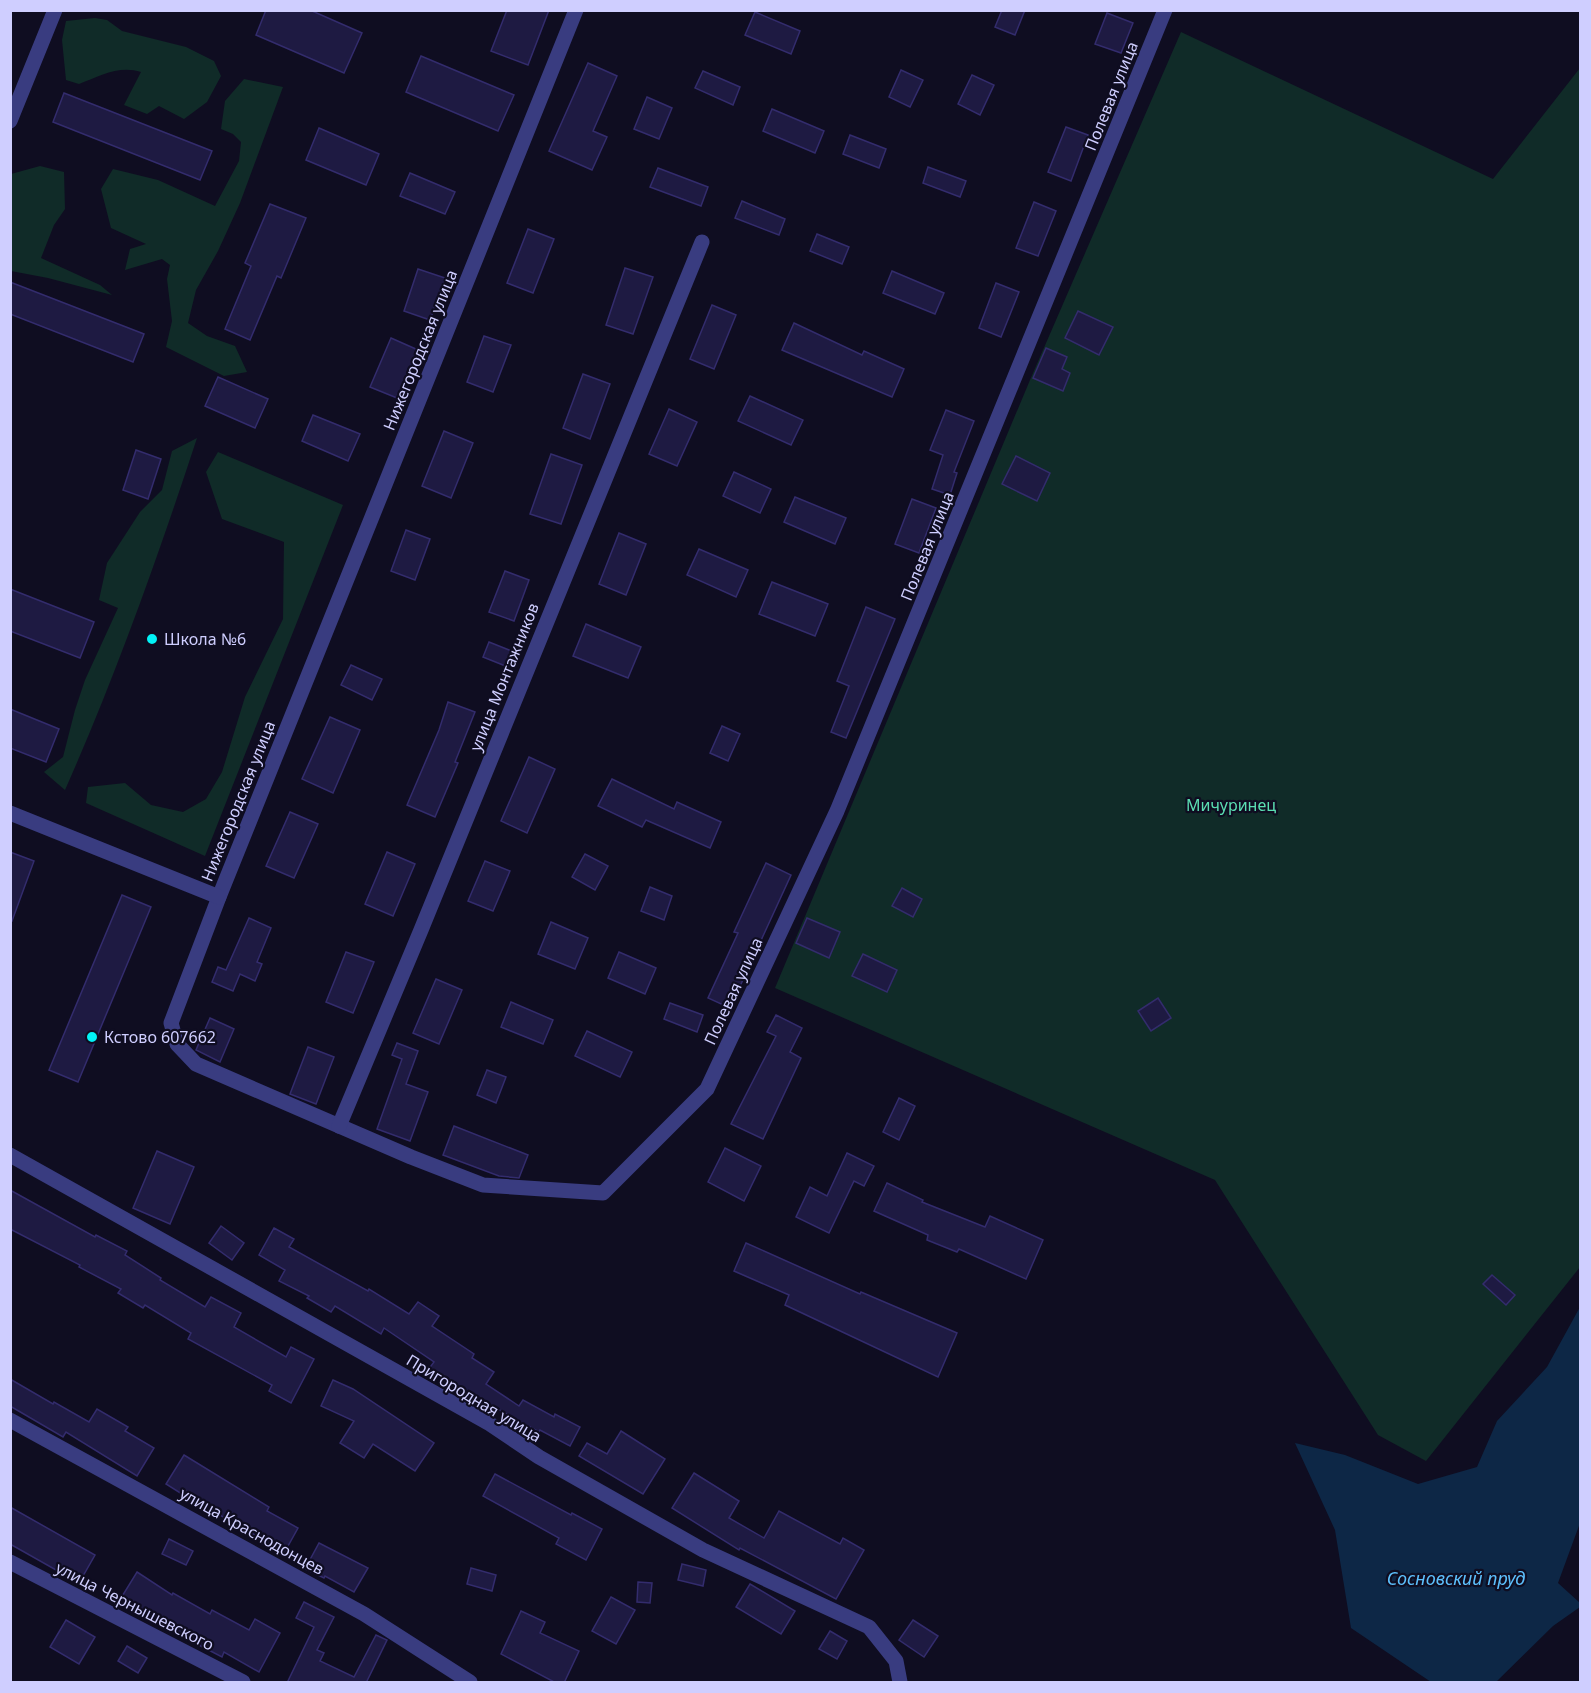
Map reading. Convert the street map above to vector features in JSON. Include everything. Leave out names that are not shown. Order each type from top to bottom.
[{"type":"street","points":[[10,121],[55,10]]},
{"type":"street","name":"Нижегородская улица","points":[[576,10],[219,897],[171,1023],[177,1044],[196,1064],[411,1157],[483,1185],[603,1194],[707,1089]]},
{"type":"street","name":"Полевая улица","points":[[707,1089],[837,811],[1165,10]]},
{"type":"street","name":"улица Монтажников","points":[[339,1126],[702,242]]},
{"type":"street","points":[[10,813],[219,897]]},
{"type":"street","name":"Пригородная улица","points":[[10,1155],[490,1424],[538,1457],[703,1550],[868,1627],[896,1661],[900,1683]]},
{"type":"street","name":"улица Краснодонцев","points":[[10,1420],[364,1614],[470,1683]]},
{"type":"street","name":"улица Чернышевского","points":[[10,1562],[243,1683]]},
{"type":"green space","points":[[95,18],[107,20],[122,31],[186,47],[214,61],[221,76],[207,102],[184,119],[159,106],[147,114],[124,105],[141,72],[117,71],[79,84],[66,80],[62,40],[66,21]]},
{"type":"green space","name":"Мичуринец","points":[[1181,32],[1493,179],[1580,68],[1580,1267],[1426,1461],[1378,1435],[1215,1180],[775,988],[1030,380]]},
{"type":"green space","points":[[244,79],[283,87],[240,203],[218,251],[196,290],[188,323],[207,336],[235,346],[247,372],[224,376],[166,347],[172,321],[167,279],[170,265],[162,259],[125,270],[130,249],[146,244],[111,228],[101,189],[113,169],[158,180],[215,206],[239,161],[241,142],[233,134],[221,129],[225,101]]},
{"type":"green space","points":[[40,166],[64,172],[65,209],[54,225],[41,258],[100,285],[112,295],[11,271],[11,174]]},
{"type":"green space","points":[[197,438],[136,616],[65,790],[44,772],[63,757],[85,680],[118,608],[99,600],[107,563],[140,512],[162,490],[172,451]]},
{"type":"green space","points":[[218,452],[343,505],[205,856],[86,803],[88,787],[125,783],[151,805],[183,812],[206,799],[222,772],[245,697],[283,619],[284,542],[222,519],[206,472]]},
{"type":"water","name":"Сосновский пруд","points":[[1580,1307],[1580,1523],[1558,1583],[1580,1603],[1580,1607],[1553,1626],[1496,1682],[1431,1682],[1351,1628],[1335,1530],[1295,1443],[1345,1455],[1418,1484],[1477,1467],[1497,1421],[1547,1367]]},
{"type":"building","points":[[266,10],[310,10],[362,33],[344,73],[256,35]]},
{"type":"building","points":[[507,10],[549,10],[528,65],[491,51]]},
{"type":"building","points":[[1002,10],[1025,10],[1015,35],[995,27]]},
{"type":"building","points":[[755,12],[800,31],[791,54],[745,35]]},
{"type":"building","points":[[1107,13],[1133,23],[1121,53],[1095,44]]},
{"type":"building","points":[[421,56],[514,95],[498,131],[406,92]]},
{"type":"building","points":[[588,63],[617,76],[593,131],[607,137],[592,170],[549,151]]},
{"type":"building","points":[[901,70],[923,80],[910,107],[889,97]]},
{"type":"building","points":[[703,71],[740,87],[733,105],[695,88]]},
{"type":"building","points":[[972,75],[994,85],[980,115],[958,104]]},
{"type":"building","points":[[64,93],[212,151],[200,180],[53,122]]},
{"type":"building","points":[[647,97],[672,108],[659,139],[634,129]]},
{"type":"building","points":[[772,109],[824,131],[815,153],[763,131]]},
{"type":"building","points":[[1066,127],[1088,135],[1071,181],[1048,172]]},
{"type":"building","points":[[319,128],[379,154],[366,185],[306,160]]},
{"type":"building","points":[[850,135],[886,149],[879,168],[843,154]]},
{"type":"building","points":[[928,167],[966,181],[960,197],[923,183]]},
{"type":"building","points":[[658,168],[708,187],[701,206],[650,187]]},
{"type":"building","points":[[410,173],[455,192],[445,214],[400,196]]},
{"type":"building","points":[[742,201],[785,219],[779,235],[735,218]]},
{"type":"building","points":[[1034,202],[1056,211],[1038,256],[1016,248]]},
{"type":"building","points":[[270,204],[306,218],[281,278],[277,276],[250,340],[225,329],[251,266],[245,263]]},
{"type":"building","points":[[528,229],[554,239],[533,293],[507,283]]},
{"type":"building","points":[[817,234],[849,247],[842,264],[810,251]]},
{"type":"building","points":[[625,268],[653,277],[633,334],[606,325]]},
{"type":"building","points":[[418,269],[445,278],[430,320],[404,311]]},
{"type":"building","points":[[892,271],[944,293],[935,314],[883,293]]},
{"type":"building","points":[[10,282],[144,334],[133,362],[10,314]]},
{"type":"building","points":[[996,283],[1019,292],[1001,337],[979,328]]},
{"type":"building","points":[[712,305],[736,315],[714,369],[690,359]]},
{"type":"building","points":[[1078,311],[1113,327],[1099,355],[1065,338]]},
{"type":"building","points":[[794,323],[862,355],[864,351],[904,369],[892,397],[782,350]]},
{"type":"building","points":[[484,336],[511,345],[493,392],[467,382]]},
{"type":"building","points":[[391,338],[418,350],[397,398],[370,387]]},
{"type":"building","points":[[1046,348],[1067,357],[1062,369],[1070,373],[1063,391],[1033,378]]},
{"type":"building","points":[[583,374],[610,384],[590,439],[563,428]]},
{"type":"building","points":[[218,377],[268,399],[255,428],[205,406]]},
{"type":"building","points":[[750,396],[803,420],[791,445],[738,421]]},
{"type":"building","points":[[669,409],[697,422],[677,466],[649,454]]},
{"type":"building","points":[[946,410],[974,421],[954,472],[957,473],[950,495],[932,489],[943,455],[930,450]]},
{"type":"building","points":[[313,415],[360,434],[348,461],[302,441]]},
{"type":"building","points":[[444,431],[473,443],[451,498],[422,486]]},
{"type":"building","points":[[136,450],[161,459],[148,499],[123,490]]},
{"type":"building","points":[[551,454],[582,465],[561,524],[530,514]]},
{"type":"building","points":[[1016,456],[1050,473],[1037,501],[1002,484]]},
{"type":"building","points":[[734,472],[771,489],[760,513],[723,496]]},
{"type":"building","points":[[795,497],[846,518],[835,544],[784,522]]},
{"type":"building","points":[[912,499],[936,508],[919,553],[895,544]]},
{"type":"building","points":[[406,530],[430,539],[415,580],[391,571]]},
{"type":"building","points":[[619,533],[646,544],[626,595],[599,584]]},
{"type":"building","points":[[699,549],[748,570],[736,597],[687,575]]},
{"type":"building","points":[[505,571],[529,580],[514,621],[489,612]]},
{"type":"building","points":[[772,582],[828,604],[815,636],[759,614]]},
{"type":"building","points":[[10,589],[94,622],[80,658],[10,631]]},
{"type":"building","points":[[866,607],[895,619],[846,738],[831,732],[849,686],[837,681]]},
{"type":"building","points":[[586,624],[641,647],[628,678],[573,656]]},
{"type":"building","points":[[489,642],[514,652],[508,667],[483,657]]},
{"type":"building","points":[[351,665],[382,679],[372,700],[341,685]]},
{"type":"building","points":[[448,702],[475,712],[455,762],[458,763],[435,817],[407,805],[439,730]]},
{"type":"building","points":[[10,709],[59,729],[46,762],[10,748]]},
{"type":"building","points":[[330,717],[360,730],[333,793],[302,779]]},
{"type":"building","points":[[722,726],[740,734],[728,761],[710,753]]},
{"type":"building","points":[[529,757],[555,769],[527,833],[501,821]]},
{"type":"building","points":[[612,779],[674,809],[677,802],[721,822],[710,848],[646,820],[642,827],[598,806]]},
{"type":"building","points":[[290,812],[318,824],[294,878],[266,866]]},
{"type":"building","points":[[10,852],[34,861],[12,921],[10,920]]},
{"type":"building","points":[[387,852],[415,864],[393,916],[365,904]]},
{"type":"building","points":[[585,854],[608,866],[595,890],[572,877]]},
{"type":"building","points":[[485,861],[510,871],[493,911],[468,901]]},
{"type":"building","points":[[766,863],[791,875],[730,1008],[708,998],[738,933],[734,932]]},
{"type":"building","points":[[650,887],[672,896],[664,920],[641,911]]},
{"type":"building","points":[[902,888],[922,899],[913,917],[892,906]]},
{"type":"building","points":[[122,895],[151,907],[78,1082],[49,1070]]},
{"type":"building","points":[[249,918],[271,928],[257,962],[262,964],[255,981],[240,974],[233,991],[212,982],[218,967],[226,970]]},
{"type":"building","points":[[807,918],[840,932],[829,958],[796,943]]},
{"type":"building","points":[[551,922],[588,938],[575,969],[538,954]]},
{"type":"building","points":[[346,952],[374,962],[353,1013],[326,1002]]},
{"type":"building","points":[[619,952],[656,968],[645,994],[608,978]]},
{"type":"building","points":[[863,954],[897,970],[887,992],[852,976]]},
{"type":"building","points":[[436,979],[462,990],[439,1044],[413,1033]]},
{"type":"building","points":[[1158,998],[1171,1018],[1151,1031],[1138,1011]]},
{"type":"building","points":[[511,1002],[553,1020],[543,1044],[501,1027]]},
{"type":"building","points":[[670,1003],[703,1015],[697,1032],[664,1019]]},
{"type":"building","points":[[776,1015],[802,1028],[790,1052],[801,1058],[763,1139],[731,1124],[776,1036],[767,1032]]},
{"type":"building","points":[[210,1018],[234,1029],[220,1062],[196,1050]]},
{"type":"building","points":[[587,1031],[632,1052],[620,1077],[575,1056]]},
{"type":"building","points":[[397,1043],[418,1051],[406,1084],[428,1092],[410,1141],[377,1129],[402,1059],[392,1055]]},
{"type":"building","points":[[308,1047],[334,1057],[316,1104],[290,1094]]},
{"type":"building","points":[[487,1070],[506,1077],[496,1103],[477,1095]]},
{"type":"building","points":[[899,1098],[915,1106],[899,1140],[883,1132]]},
{"type":"building","points":[[454,1126],[528,1155],[519,1178],[499,1176],[443,1155]]},
{"type":"building","points":[[725,1148],[761,1166],[744,1201],[708,1182]]},
{"type":"building","points":[[157,1151],[194,1167],[170,1224],[133,1208]]},
{"type":"building","points":[[847,1153],[874,1166],[864,1186],[854,1181],[829,1233],[796,1217],[810,1187],[827,1196]]},
{"type":"building","points":[[887,1183],[923,1200],[922,1202],[985,1227],[990,1216],[1043,1240],[1026,1279],[959,1249],[957,1252],[927,1240],[928,1235],[874,1211]]},
{"type":"building","points":[[10,1190],[95,1237],[96,1235],[127,1251],[125,1255],[161,1278],[160,1280],[205,1307],[211,1297],[241,1313],[234,1327],[286,1357],[291,1347],[314,1359],[291,1403],[269,1391],[272,1385],[188,1339],[191,1333],[145,1305],[143,1308],[118,1293],[121,1289],[10,1229]]},
{"type":"building","points":[[221,1226],[244,1243],[232,1260],[209,1243]]},
{"type":"building","points":[[274,1228],[294,1239],[289,1247],[368,1291],[369,1289],[409,1314],[418,1302],[439,1316],[432,1326],[474,1354],[472,1358],[494,1372],[486,1384],[519,1406],[523,1400],[554,1417],[555,1414],[580,1427],[570,1446],[494,1407],[493,1409],[453,1386],[428,1370],[434,1362],[384,1328],[381,1334],[335,1306],[331,1312],[307,1298],[309,1296],[279,1281],[285,1270],[259,1255]]},
{"type":"building","points":[[746,1243],[860,1294],[861,1292],[957,1333],[938,1377],[785,1305],[789,1295],[734,1271]]},
{"type":"building","points":[[1492,1275],[1515,1295],[1506,1305],[1483,1284]]},
{"type":"building","points":[[10,1379],[89,1422],[97,1409],[128,1427],[125,1431],[154,1448],[137,1476],[66,1432],[63,1437],[10,1406]]},
{"type":"building","points":[[333,1380],[353,1389],[434,1443],[415,1471],[373,1444],[364,1458],[340,1443],[354,1421],[321,1406]]},
{"type":"building","points":[[621,1431],[665,1459],[643,1494],[579,1456],[587,1443],[607,1454]]},
{"type":"building","points":[[184,1455],[269,1507],[267,1511],[298,1528],[283,1555],[261,1543],[263,1540],[213,1511],[212,1513],[166,1484]]},
{"type":"building","points":[[694,1473],[739,1501],[729,1518],[764,1538],[779,1511],[840,1544],[843,1538],[864,1550],[836,1599],[740,1548],[739,1550],[672,1508]]},
{"type":"building","points":[[495,1474],[602,1529],[586,1560],[556,1544],[559,1538],[483,1496]]},
{"type":"building","points":[[10,1507],[95,1555],[79,1583],[10,1544]]},
{"type":"building","points":[[169,1539],[193,1551],[186,1565],[162,1554]]},
{"type":"building","points":[[319,1543],[368,1568],[354,1592],[325,1576],[324,1578],[305,1569]]},
{"type":"building","points":[[682,1564],[706,1570],[703,1586],[678,1580]]},
{"type":"building","points":[[471,1568],[496,1575],[492,1591],[467,1584]]},
{"type":"building","points":[[137,1572],[172,1595],[173,1593],[210,1614],[212,1610],[249,1630],[255,1619],[280,1633],[259,1672],[224,1652],[222,1657],[195,1643],[121,1598]]},
{"type":"building","points":[[638,1582],[652,1583],[650,1603],[637,1602]]},
{"type":"building","points":[[750,1584],[795,1611],[781,1634],[736,1607]]},
{"type":"building","points":[[611,1597],[635,1610],[616,1644],[592,1631]]},
{"type":"building","points":[[304,1602],[334,1617],[317,1650],[324,1653],[320,1661],[354,1677],[376,1635],[387,1640],[366,1683],[287,1683],[314,1627],[296,1618]]},
{"type":"building","points":[[521,1611],[545,1622],[540,1633],[579,1651],[564,1683],[556,1683],[501,1654]]},
{"type":"building","points":[[66,1620],[95,1637],[79,1664],[50,1647]]},
{"type":"building","points":[[913,1620],[938,1636],[924,1657],[899,1640]]},
{"type":"building","points":[[830,1631],[847,1641],[837,1659],[819,1649]]},
{"type":"building","points":[[127,1646],[147,1658],[138,1673],[118,1661]]},
{"type":"place","name":"Школа №6","points":[[152,639]]},
{"type":"place","name":"Кстово 607662","points":[[92,1037]]}]
